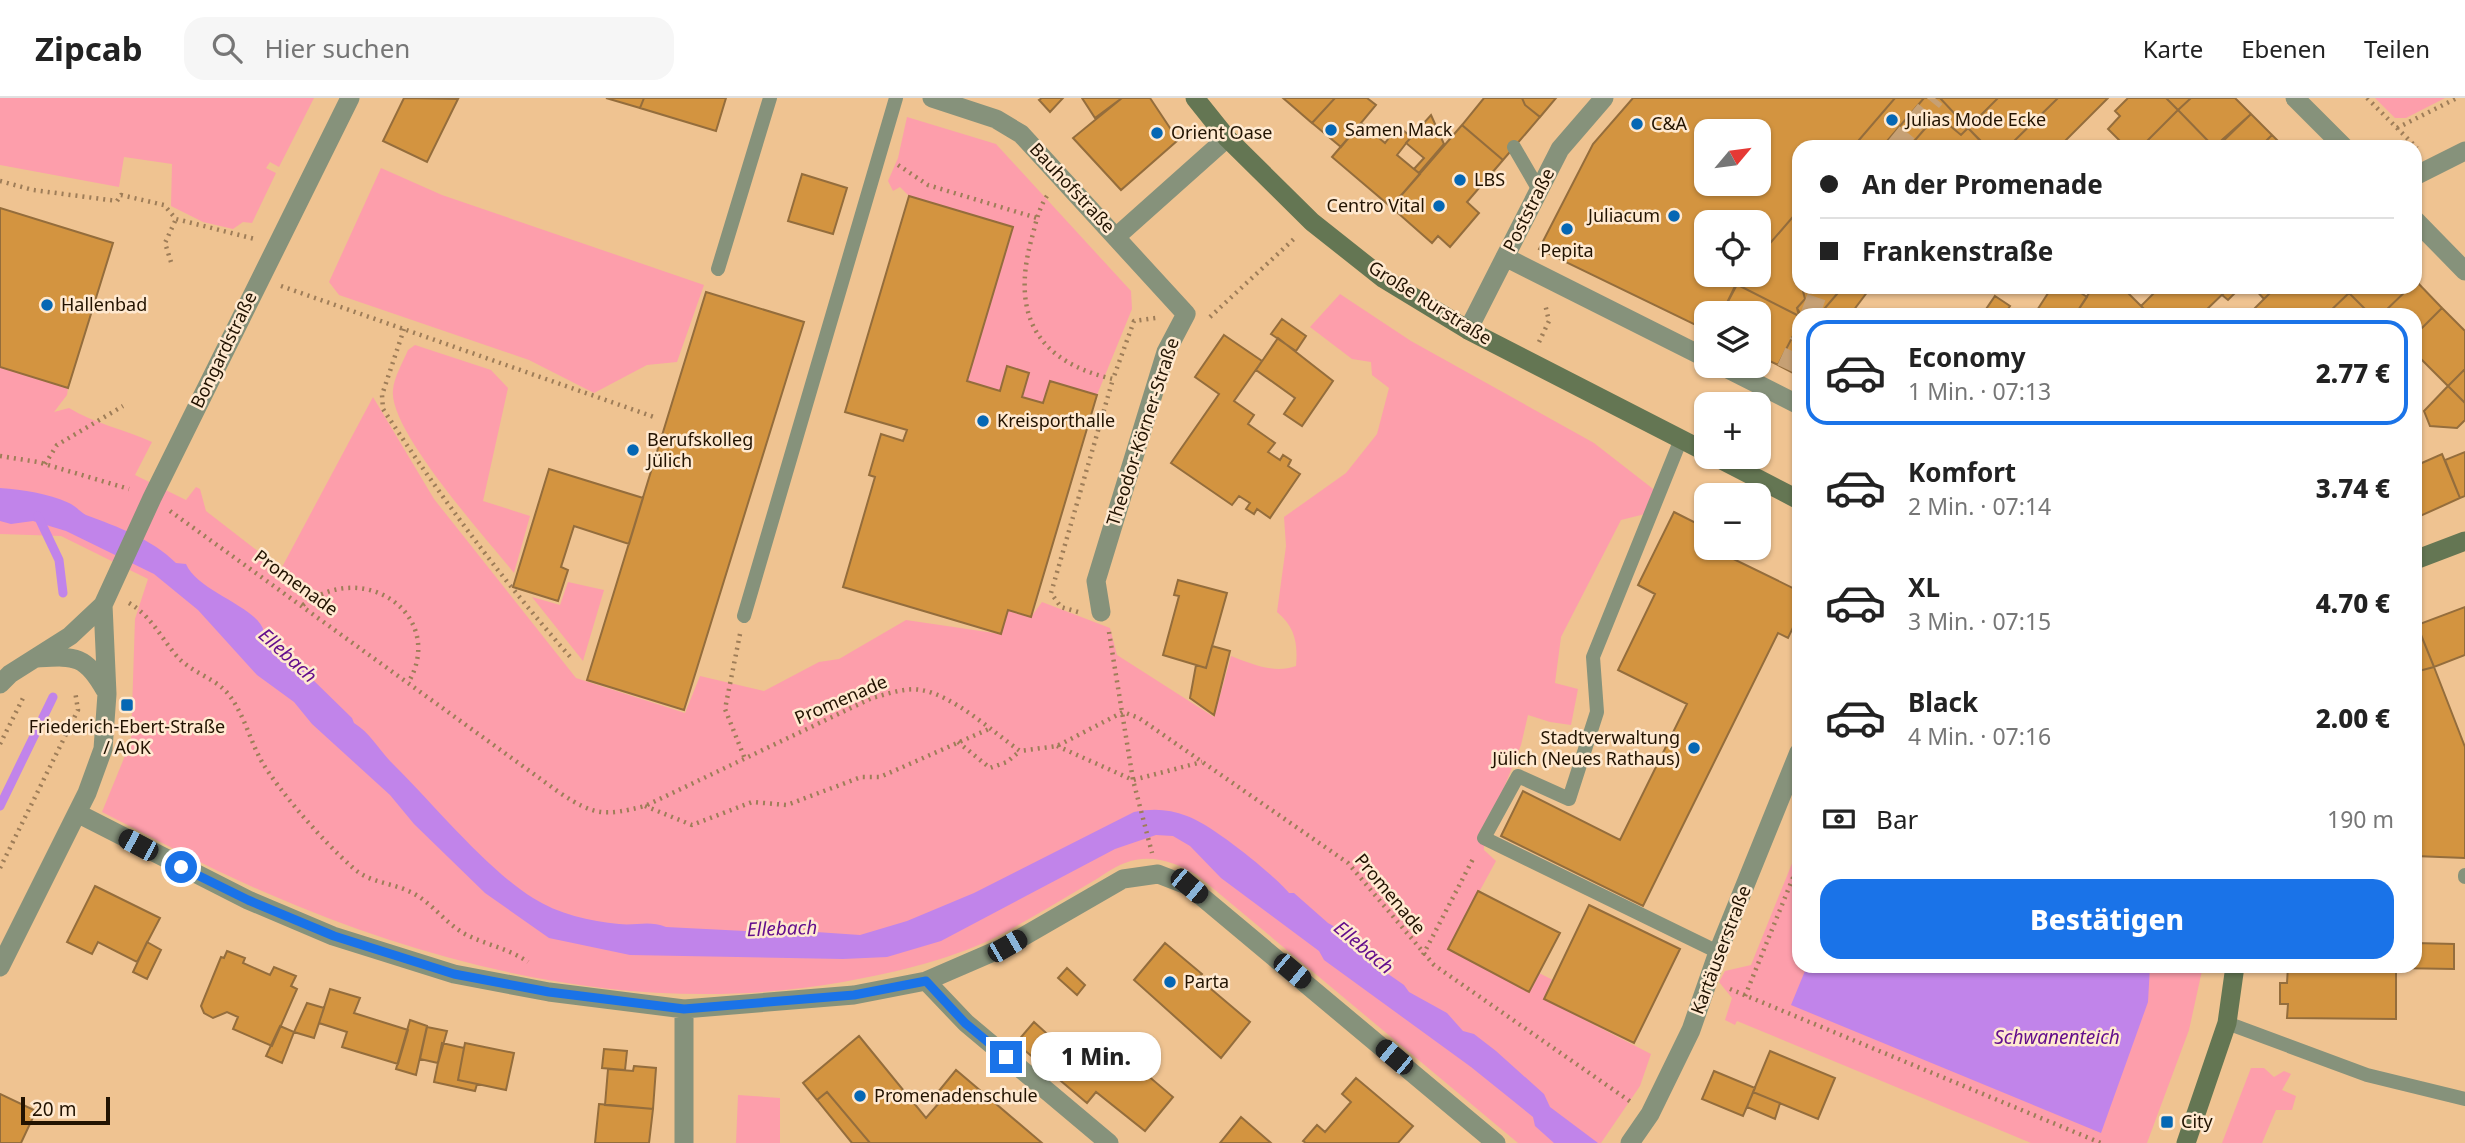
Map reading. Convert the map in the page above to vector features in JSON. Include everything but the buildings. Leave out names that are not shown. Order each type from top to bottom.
[{"type":"main road","name":"Große Rurstraße","points":[[1195,98],[1227,138],[1312,222],[1384,278],[1468,330],[1694,446]]},
{"type":"main road","points":[[1739,469],[1792,496]]},
{"type":"main road","points":[[2422,557],[2465,541]]},
{"type":"main road","points":[[2186,1143],[2227,1023],[2234,973]]},
{"type":"street","name":"Bongardstraße","points":[[110,591],[138,527],[259,278],[350,98]]},
{"type":"street","name":"Bauhofstraße","points":[[932,98],[996,119],[1021,134],[1116,237],[1227,138]]},
{"type":"street","name":"Poststraße","points":[[1468,330],[1560,149],[1604,98]]},
{"type":"street","points":[[2295,98],[2336,140]]},
{"type":"street","points":[[2422,172],[2465,151]]},
{"type":"street","points":[[2422,227],[2465,271]]},
{"type":"street","points":[[1116,237],[1186,314]]},
{"type":"street","points":[[1505,257],[1694,352]]},
{"type":"street","name":"Theodor-Körner-Straße","points":[[1101,612],[1096,581],[1166,352],[1186,314]]},
{"type":"street","points":[[1746,378],[1792,401]]},
{"type":"street","points":[[0,684],[70,636],[110,591]]},
{"type":"street","points":[[0,967],[77,813],[103,750],[110,591]]},
{"type":"street","points":[[33,659],[72,656],[92,667],[107,694]]},
{"type":"street","name":"Kartäuserstraße","points":[[1630,1143],[1650,1114],[1691,1030],[1707,979],[1792,769]]},
{"type":"street","points":[[77,813],[248,900],[334,936],[454,974],[549,992],[684,1009],[854,995],[926,981],[1007,946],[1123,879],[1158,874],[1189,886],[1496,1143]]},
{"type":"street","points":[[926,981],[965,1023],[1109,1143]]},
{"type":"street","points":[[684,1009],[684,1143]]},
{"type":"lane","points":[[718,269],[770,98]]},
{"type":"lane","points":[[744,616],[896,98]]},
{"type":"lane","points":[[1514,147],[1539,190]]},
{"type":"lane","points":[[1681,439],[1593,657],[1597,712],[1569,799],[1518,776],[1484,838],[1718,952]]},
{"type":"lane","points":[[2227,1023],[2367,1075],[2465,1099]]},
{"type":"path","points":[[2367,98],[2409,140]]},
{"type":"path","points":[[2397,128],[2457,98]]},
{"type":"path","points":[[880,153],[928,185],[1037,218]]},
{"type":"path","points":[[2422,154],[2434,166]]},
{"type":"path","points":[[1063,180],[1045,199],[1037,218],[1023,293],[1033,330],[1055,356],[1083,372],[1113,379],[1135,321],[1186,314],[1199,328],[1312,222]]},
{"type":"path","points":[[0,181],[33,190],[117,201],[121,195],[164,205],[176,219],[235,235],[277,242]]},
{"type":"path","points":[[171,262],[165,243],[176,219]]},
{"type":"path","points":[[259,278],[657,418]]},
{"type":"path","points":[[1530,362],[1549,321],[1544,298],[1551,281]]},
{"type":"path","points":[[404,329],[382,395],[383,409],[443,501],[512,592],[573,660]]},
{"type":"path","points":[[45,464],[57,445],[123,406]]},
{"type":"path","name":"Promenade","points":[[0,456],[94,477],[152,498],[561,793],[593,813],[611,815],[645,806],[872,698],[897,691],[919,689],[939,695],[1020,751]]},
{"type":"path","points":[[303,605],[324,592],[348,586],[362,586],[388,597],[405,613],[416,635],[419,656],[408,683]]},
{"type":"path","points":[[110,591],[141,610],[187,667],[216,683],[228,694],[241,712],[261,760],[278,786],[353,868],[370,880],[418,896],[466,935],[513,951],[551,976],[549,992]]},
{"type":"path","points":[[1101,612],[1111,636],[1133,780],[1148,838]]},
{"type":"path","points":[[744,616],[725,709],[746,759]]},
{"type":"path","points":[[0,867],[78,710],[75,688],[69,684]]},
{"type":"path","points":[[0,744],[28,688]]},
{"type":"path","points":[[958,742],[990,768],[1007,762],[1020,751],[1057,746],[1123,712]]},
{"type":"path","name":"Promenade","points":[[1123,712],[1151,725],[1348,863],[1423,955],[1582,1070],[1650,1114]]},
{"type":"path","points":[[645,806],[692,825],[751,802],[787,804],[841,784],[880,777],[990,729]]},
{"type":"path","points":[[1057,746],[1133,780],[1203,762]]},
{"type":"path","points":[[1423,955],[1484,838]]},
{"type":"path","points":[[1745,996],[1792,880]]},
{"type":"path","points":[[1707,979],[2101,1143]]},
{"type":"shaded area","points":[[0,98],[314,98],[279,167],[270,162],[266,168],[276,173],[252,223],[243,222],[233,229],[203,222],[171,206],[172,164],[124,157],[119,187],[0,165]]},
{"type":"shaded area","points":[[2375,98],[2445,98],[2406,118],[2395,118]]},
{"type":"shaded area","points":[[907,117],[996,144],[1131,291],[1132,309],[1097,395],[1050,381],[1043,403],[1022,397],[1007,367],[1000,391],[967,381],[1013,227],[909,196],[900,187],[893,191],[888,181],[898,158]]},
{"type":"shaded area","points":[[381,168],[442,195],[704,285],[677,362],[647,365],[594,393],[529,360],[339,295],[329,282]]},
{"type":"shaded area","points":[[1340,294],[1411,341],[1594,443],[1657,492],[1649,513],[1621,520],[1561,637],[1555,683],[1578,689],[1571,725],[1528,715],[1521,745],[1484,838],[1484,850],[1496,861],[1448,949],[1529,992],[1539,973],[1553,980],[1544,999],[1651,1054],[1640,1086],[1601,1143],[1518,1143],[1197,875],[1162,860],[1134,860],[1121,865],[1004,933],[946,957],[843,982],[770,991],[696,994],[623,990],[550,980],[407,946],[337,922],[227,875],[102,812],[131,741],[135,619],[148,579],[61,536],[0,534],[0,367],[68,388],[67,395],[54,412],[69,408],[152,442],[135,475],[186,500],[196,487],[200,489],[206,511],[281,569],[373,397],[434,499],[576,678],[685,713],[700,676],[764,691],[819,662],[839,659],[906,620],[1001,634],[1008,610],[1031,617],[1042,602],[1110,628],[1117,655],[1214,717],[1231,656],[1271,668],[1296,666],[1294,636],[1277,612],[1286,546],[1284,517],[1346,473],[1377,434],[1389,388],[1372,375],[1371,362],[1352,359],[1310,327]]},
{"type":"shaded area","points":[[415,345],[491,370],[508,388],[483,501],[530,516],[514,573],[422,457],[396,408],[393,390],[395,380],[408,350]]},
{"type":"shaded area","points":[[568,582],[604,590],[583,661],[532,597],[560,605]]},
{"type":"shaded area","points":[[1792,863],[1792,973],[2201,973],[2189,1030],[2147,1143],[2031,1143],[1737,1021],[1735,1025],[1725,1020],[1732,998],[1719,982],[1725,971],[1751,965]]},
{"type":"shaded area","points":[[2251,1068],[2264,1068],[2274,1077],[2284,1071],[2291,1074],[2282,1090],[2296,1096],[2292,1110],[2276,1110],[2262,1143],[2222,1143]]},
{"type":"shaded area","points":[[738,1095],[780,1098],[780,1143],[736,1143]]},
{"type":"water","points":[[0,488],[35,492],[71,504],[86,515],[145,540],[176,563],[186,564],[203,583],[260,623],[264,632],[352,718],[496,870],[533,898],[553,908],[586,919],[619,924],[860,935],[907,921],[974,893],[1134,812],[1174,812],[1198,821],[1241,850],[1289,893],[1294,893],[1328,923],[1349,935],[1349,942],[1371,962],[1404,985],[1409,992],[1447,1013],[1463,1031],[1474,1034],[1496,1051],[1544,1094],[1550,1107],[1598,1143],[1554,1143],[1535,1126],[1533,1117],[1471,1067],[1324,960],[1319,951],[1221,878],[1190,846],[1173,836],[1156,835],[1115,849],[941,941],[887,957],[843,959],[630,955],[549,938],[485,893],[414,824],[390,795],[312,724],[294,702],[257,675],[198,610],[154,574],[66,531],[33,521],[11,524],[0,521]]},
{"type":"water","name":"Schwanenteich","points":[[1804,973],[2150,973],[2148,1002],[2101,1133],[1791,1005]]},
{"type":"waterway","points":[[38,516],[59,560],[63,593]]},
{"type":"waterway","points":[[0,806],[53,697]]},
{"type":"tunnel","points":[[1901,140],[1935,98]]},
{"type":"tunnel","points":[[1812,308],[1818,294]]},
{"type":"tunnel","points":[[1786,369],[1792,356]]},
{"type":"place","name":"Julias Mode Ecke","points":[[1892,120]]},
{"type":"place","name":"C&A","points":[[1637,124]]},
{"type":"place","name":"Samen Mack","points":[[1331,130]]},
{"type":"place","name":"Orient Oase","points":[[1157,133]]},
{"type":"place","name":"LBS","points":[[1460,180]]},
{"type":"place","name":"Centro Vital","points":[[1439,206]]},
{"type":"place","name":"Juliacum","points":[[1674,216]]},
{"type":"place","name":"Pepita","points":[[1567,229]]},
{"type":"place","name":"Hallenbad","points":[[47,305]]},
{"type":"place","name":"Kreisporthalle","points":[[983,421]]},
{"type":"place","name":"Berufskolleg Jülich","points":[[633,450]]},
{"type":"place","name":"Friederich-Ebert-Straße / AOK","points":[[127,705]]},
{"type":"place","name":"Stadtverwaltung Jülich (Neues Rathaus)","points":[[1694,748]]},
{"type":"place","name":"Parta","points":[[1170,982]]},
{"type":"place","name":"Promenadenschule","points":[[860,1096]]},
{"type":"place","name":"City","points":[[2167,1122]]},
{"type":"route","points":[[181,867],[248,900],[334,936],[454,974],[549,992],[684,1009],[752,1006],[854,995],[926,981],[965,1023],[1006,1057]]},
{"type":"water label","name":"Ellebach","points":[[288,655]]},
{"type":"water label","name":"Ellebach","points":[[782,928]]},
{"type":"water label","name":"Ellebach","points":[[1364,947]]}]
